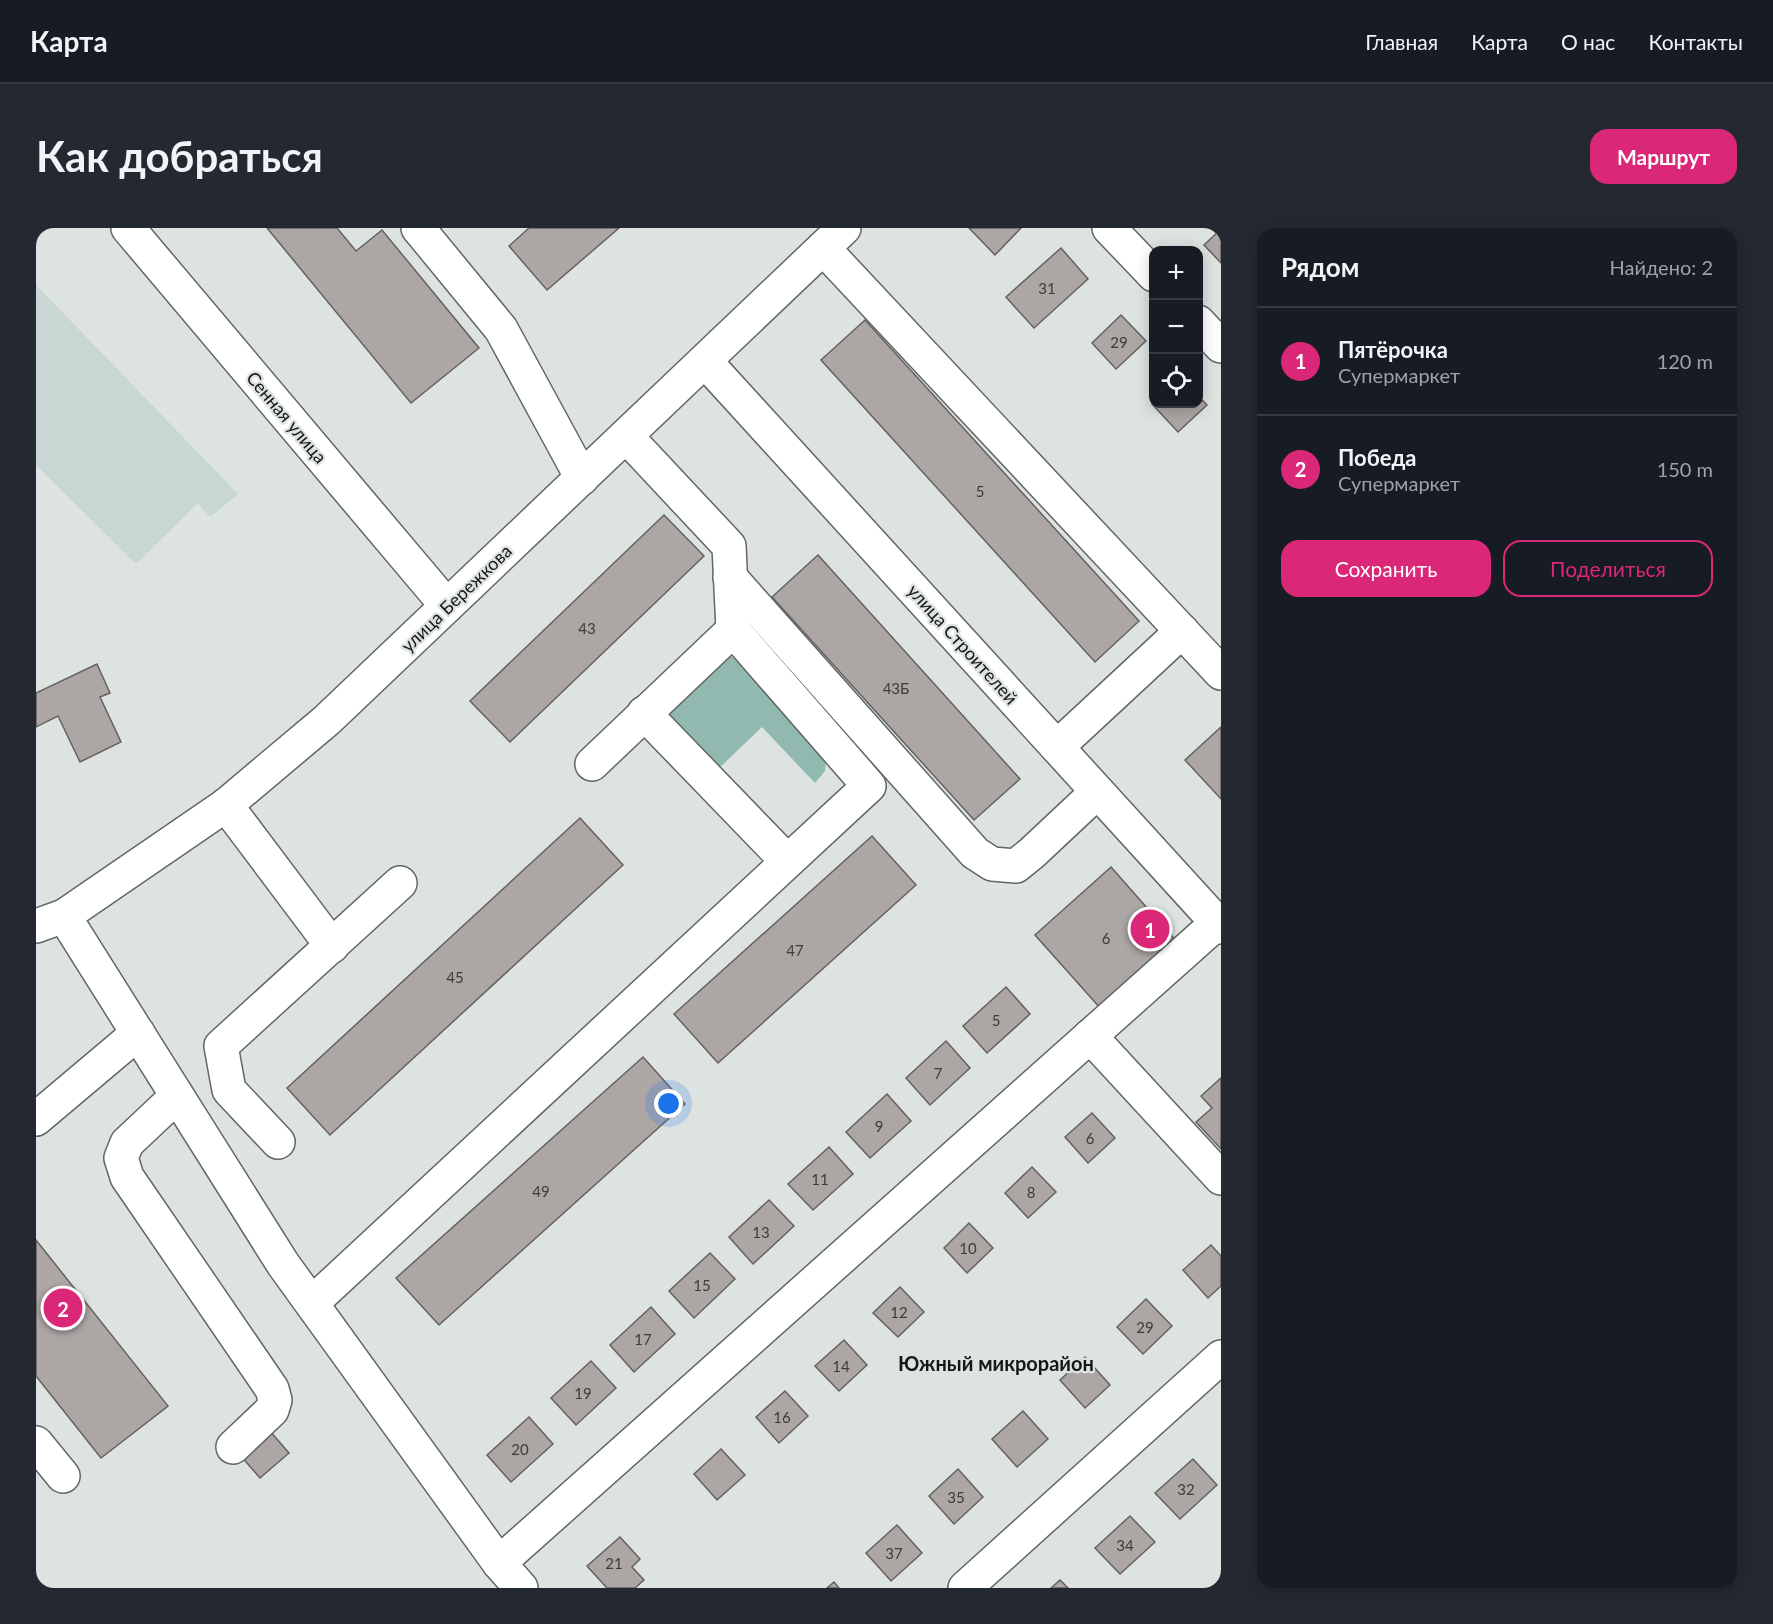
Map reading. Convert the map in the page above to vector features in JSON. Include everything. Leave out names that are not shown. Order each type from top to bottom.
[{"type":"street","name":"Сенная улица","points":[[128,228],[447,606]]},
{"type":"street","points":[[418,228],[501,329],[582,478]]},
{"type":"street","points":[[1109,228],[1149,270]]},
{"type":"street","name":"улица Бережкова","points":[[50,921],[226,805],[327,720],[833,238]]},
{"type":"street","points":[[833,238],[1221,673]]},
{"type":"street","points":[[1203,327],[1221,346]]},
{"type":"street","name":"улица Строителей","points":[[705,361],[1219,925]]},
{"type":"street","points":[[626,436],[729,546],[733,630],[869,786]]},
{"type":"street","points":[[730,577],[975,853],[992,864],[1016,866],[1097,792]]},
{"type":"street","points":[[592,764],[733,630]]},
{"type":"street","points":[[1057,747],[1182,631]]},
{"type":"street","points":[[644,713],[787,861]]},
{"type":"street","points":[[312,1303],[895,762]]},
{"type":"street","points":[[226,805],[332,946]]},
{"type":"street","points":[[278,1142],[229,1090],[221,1046],[400,883]]},
{"type":"street","points":[[50,921],[138,1033],[283,1264],[498,1563],[521,1588]]},
{"type":"street","points":[[498,1563],[1090,1036],[1219,925]]},
{"type":"street","points":[[36,1119],[138,1033]]},
{"type":"street","points":[[1090,1036],[1221,1178]]},
{"type":"street","points":[[177,1096],[127,1143],[121,1158],[127,1177],[272,1389],[275,1400],[272,1410],[233,1447]]},
{"type":"street","points":[[965,1588],[1221,1357]]},
{"type":"street","points":[[36,1443],[63,1476]]},
{"type":"shaded area","points":[[36,285],[238,494],[210,517],[198,503],[136,564],[36,465]]},
{"type":"green space","points":[[729,655],[738,661],[820,752],[826,761],[825,771],[815,783],[762,727],[714,773],[667,728],[667,702]]},
{"type":"building","points":[[267,228],[337,228],[356,251],[382,230],[479,348],[411,403]]},
{"type":"building","points":[[529,228],[619,228],[547,290],[509,246]]},
{"type":"building","points":[[969,228],[1021,228],[995,255]]},
{"type":"building","points":[[1221,229],[1221,263],[1204,245]]},
{"type":"building","points":[[1061,248],[1088,279],[1034,328],[1006,297]]},
{"type":"building","points":[[1121,315],[1146,341],[1116,369],[1092,343]]},
{"type":"building","points":[[865,320],[1139,621],[1095,662],[821,360]]},
{"type":"building","points":[[1203,401],[1207,405],[1178,432],[1156,408],[1203,408]]},
{"type":"building","points":[[664,515],[704,556],[510,742],[470,701]]},
{"type":"building","points":[[818,555],[1020,779],[974,820],[772,597]]},
{"type":"building","points":[[97,664],[110,693],[100,697],[121,742],[80,762],[58,716],[36,727],[36,693]]},
{"type":"building","points":[[1221,727],[1221,799],[1185,760]]},
{"type":"building","points":[[580,818],[623,865],[330,1135],[287,1088]]},
{"type":"building","points":[[872,836],[916,885],[718,1063],[674,1014]]},
{"type":"building","points":[[1111,867],[1177,942],[1101,1009],[1035,935]]},
{"type":"building","points":[[1006,987],[1030,1014],[987,1053],[963,1026]]},
{"type":"building","points":[[946,1041],[970,1068],[930,1105],[906,1078]]},
{"type":"building","points":[[643,1057],[685,1104],[439,1325],[396,1278]]},
{"type":"building","points":[[1221,1078],[1221,1149],[1196,1122],[1212,1108],[1201,1096]]},
{"type":"building","points":[[887,1094],[911,1121],[870,1158],[846,1132]]},
{"type":"building","points":[[1092,1113],[1115,1138],[1088,1163],[1065,1137]]},
{"type":"building","points":[[829,1147],[853,1174],[813,1210],[788,1184]]},
{"type":"building","points":[[1032,1167],[1056,1192],[1028,1218],[1005,1193]]},
{"type":"building","points":[[769,1200],[794,1226],[753,1264],[729,1237]]},
{"type":"building","points":[[969,1223],[993,1248],[967,1273],[944,1248]]},
{"type":"building","points":[[36,1240],[168,1406],[101,1458],[36,1376]]},
{"type":"building","points":[[1211,1245],[1221,1256],[1221,1286],[1208,1298],[1183,1270]]},
{"type":"building","points":[[710,1253],[735,1279],[694,1318],[669,1291]]},
{"type":"building","points":[[900,1287],[924,1312],[898,1337],[873,1313]]},
{"type":"building","points":[[1146,1299],[1172,1326],[1143,1354],[1117,1327]]},
{"type":"building","points":[[651,1307],[675,1334],[634,1372],[610,1345]]},
{"type":"building","points":[[844,1340],[867,1365],[839,1391],[815,1366]]},
{"type":"building","points":[[1085,1357],[1110,1385],[1085,1408],[1060,1380]]},
{"type":"building","points":[[591,1361],[616,1388],[576,1425],[551,1398]]},
{"type":"building","points":[[785,1391],[808,1416],[779,1443],[756,1417]]},
{"type":"building","points":[[1023,1411],[1048,1439],[1017,1467],[992,1439]]},
{"type":"building","points":[[529,1417],[553,1444],[511,1482],[487,1455]]},
{"type":"building","points":[[269,1430],[289,1453],[260,1478],[240,1455]]},
{"type":"building","points":[[721,1449],[745,1475],[717,1500],[694,1474]]},
{"type":"building","points":[[1193,1459],[1217,1485],[1180,1519],[1155,1493]]},
{"type":"building","points":[[958,1469],[983,1497],[954,1524],[929,1496]]},
{"type":"building","points":[[1130,1516],[1155,1542],[1120,1574],[1095,1548]]},
{"type":"building","points":[[897,1525],[922,1553],[891,1581],[866,1553]]},
{"type":"building","points":[[620,1537],[640,1559],[632,1567],[644,1580],[635,1588],[607,1588],[587,1566]]},
{"type":"building","points":[[1060,1580],[1068,1588],[1051,1588]]},
{"type":"building","points":[[834,1582],[839,1588],[827,1588]]},
{"type":"place","name":"Пятёрочка","points":[[1150,929]]},
{"type":"place","name":"Победа","points":[[63,1308]]},
{"type":"district","name":"Южный микрорайон","points":[[996,1363]]}]
